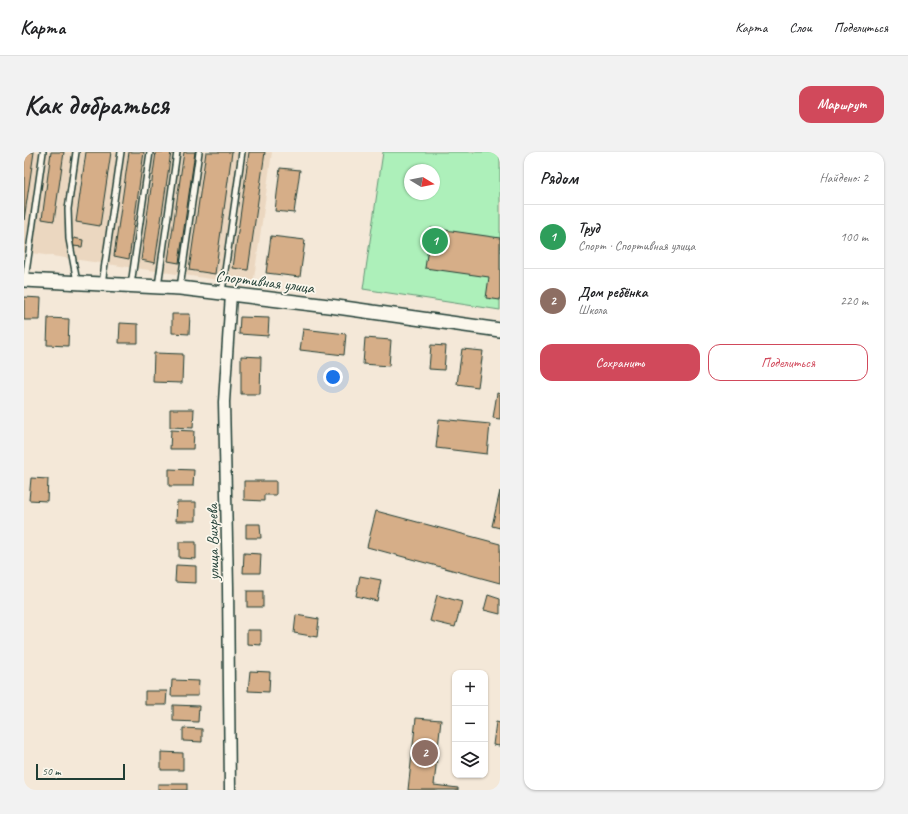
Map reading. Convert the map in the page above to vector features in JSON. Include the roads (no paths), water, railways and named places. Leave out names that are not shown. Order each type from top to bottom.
[{"type":"street","name":"Спортивная улица","points":[[24,280],[180,288],[337,307],[500,330]]},
{"type":"street","name":"улица Вихрева","points":[[226,294],[224,402],[228,578],[230,790]]},
{"type":"lane","points":[[24,280],[27,245],[43,152]]},
{"type":"lane","points":[[76,152],[68,209],[69,239],[77,282]]},
{"type":"lane","points":[[102,284],[121,152]]},
{"type":"lane","points":[[131,285],[150,152]]},
{"type":"lane","points":[[158,287],[177,152]]},
{"type":"lane","points":[[180,288],[199,152]]},
{"type":"lane","points":[[226,294],[242,152]]},
{"type":"place","name":"Труд","points":[[435,241]]},
{"type":"place","name":"Дом ребёнка","points":[[425,753]]}]
